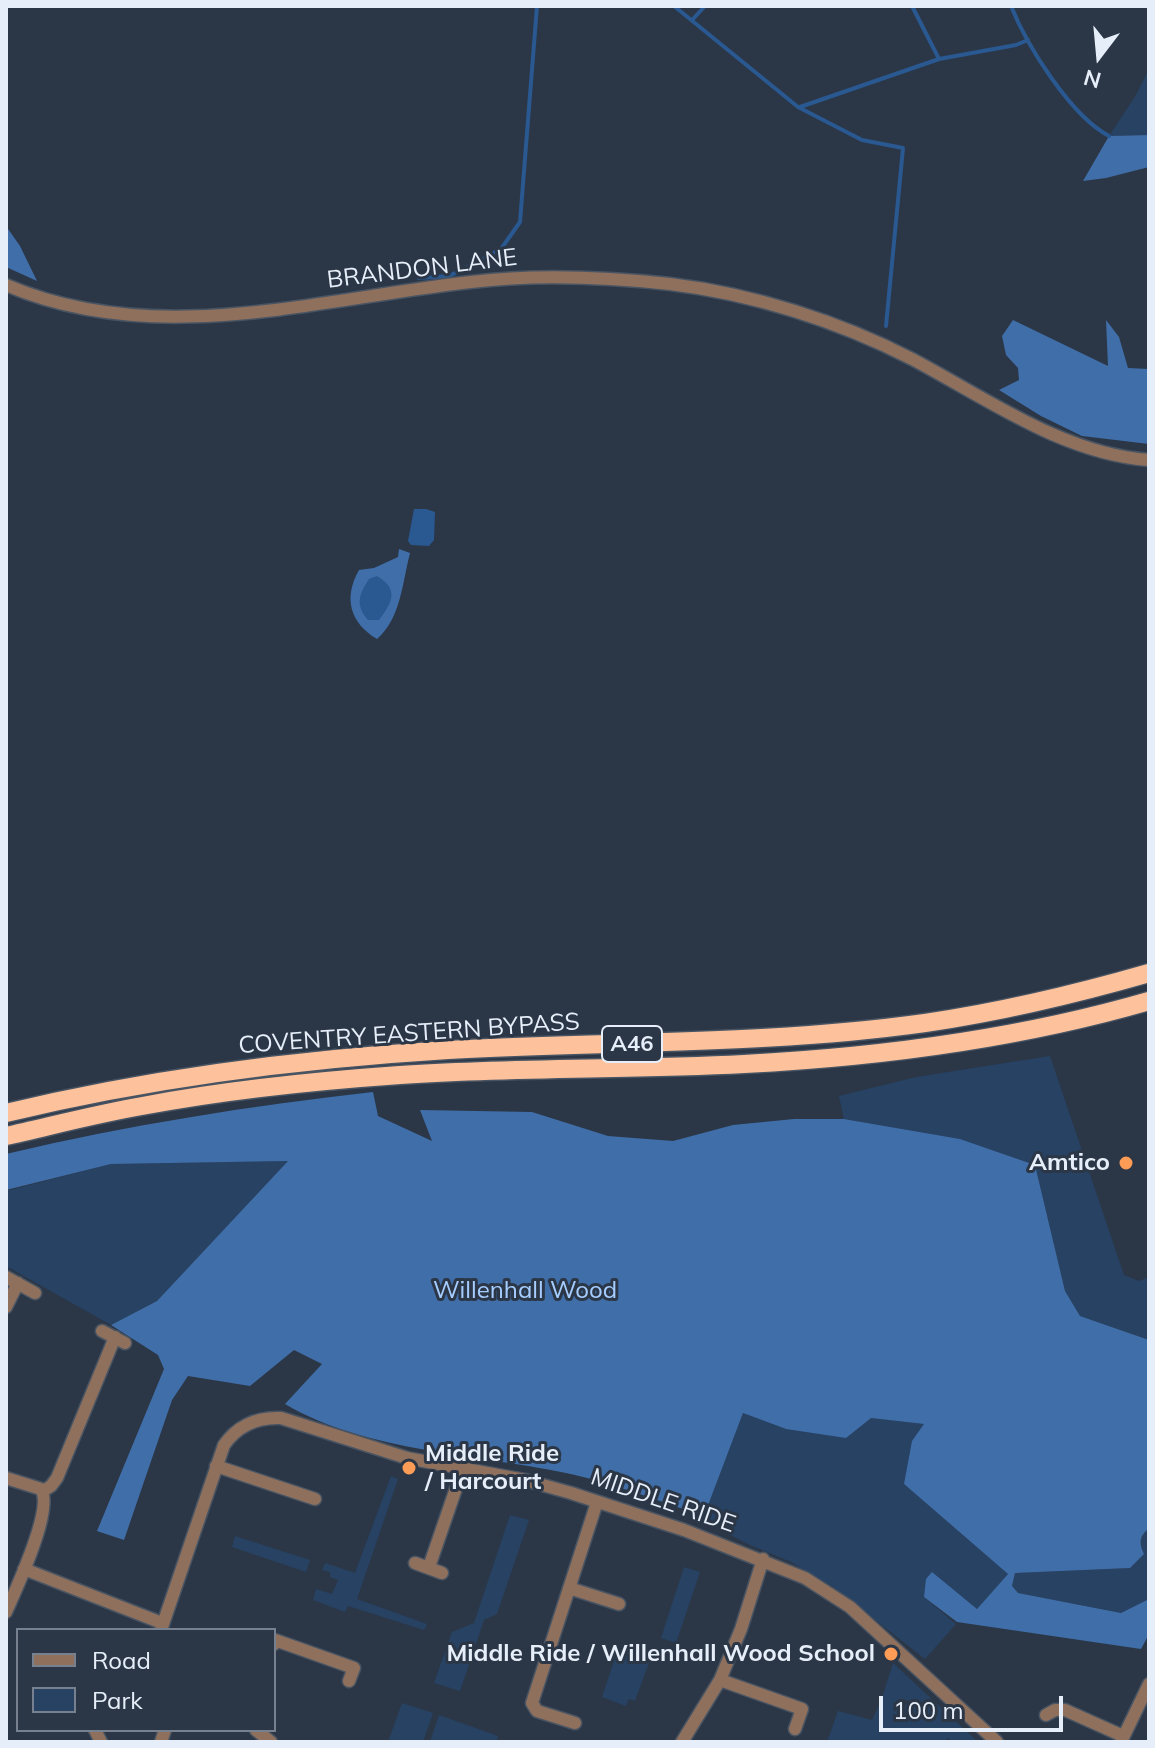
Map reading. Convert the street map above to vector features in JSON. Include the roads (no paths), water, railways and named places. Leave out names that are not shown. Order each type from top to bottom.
[{"type":"highway","name":"COVENTRY EASTERN BYPASS","points":[[6,1113],[168,1081],[332,1059],[519,1046],[651,1044],[790,1036],[926,1023],[1087,991],[1149,973]]},
{"type":"highway","name":"COVENTRY EASTERN BYPASS","points":[[6,1136],[141,1106],[212,1095],[399,1075],[743,1064],[856,1056],[980,1038],[1149,1001]]},
{"type":"street","name":"BRANDON LANE","points":[[6,285],[31,296],[83,308],[140,316],[187,317],[239,314],[473,281],[591,278],[672,284],[786,309],[842,328],[909,358],[1062,438],[1107,454],[1149,460]]},
{"type":"street","points":[[6,1307],[12,1280],[35,1293]]},
{"type":"street","points":[[43,1491],[57,1478],[120,1340],[102,1331]]},
{"type":"street","name":"MIDDLE RIDE","points":[[162,1626],[224,1445],[239,1429],[258,1420],[289,1420],[384,1452],[462,1471],[525,1480],[597,1502],[763,1559],[805,1578],[850,1607],[997,1742]]},
{"type":"street","points":[[216,1466],[315,1499]]},
{"type":"street","points":[[429,1567],[462,1471]]},
{"type":"street","points":[[6,1478],[43,1491]]},
{"type":"street","points":[[6,1612],[44,1510],[43,1491]]},
{"type":"street","points":[[575,1723],[537,1711],[532,1703],[597,1502]]},
{"type":"street","points":[[682,1742],[720,1680],[741,1629],[763,1559]]},
{"type":"street","points":[[415,1563],[442,1573]]},
{"type":"street","points":[[24,1569],[162,1626]]},
{"type":"street","points":[[569,1588],[619,1604]]},
{"type":"street","points":[[276,1640],[354,1668],[349,1681]]},
{"type":"street","points":[[720,1680],[802,1709],[795,1729]]},
{"type":"street","points":[[1046,1715],[1055,1710],[1065,1710],[1122,1739],[1149,1684]]},
{"type":"waterway","points":[[419,278],[449,276],[476,263],[501,249],[520,222],[537,6]]},
{"type":"waterway","points":[[674,6],[798,107],[862,140],[903,148],[886,326]]},
{"type":"waterway","points":[[693,19],[705,6]]},
{"type":"waterway","points":[[912,6],[939,59]]},
{"type":"waterway","points":[[1011,6],[1039,59],[1066,97],[1080,113],[1109,136]]},
{"type":"waterway","points":[[800,107],[939,59],[1028,40]]},
{"type":"place","name":"Amtico","points":[[1126,1163]]},
{"type":"place","name":"Middle Ride / Harcourt","points":[[409,1468]]},
{"type":"place","name":"Middle Ride / Willenhall Wood School","points":[[891,1654]]},
{"type":"park label","name":"Willenhall Wood","points":[[525,1291]]}]
